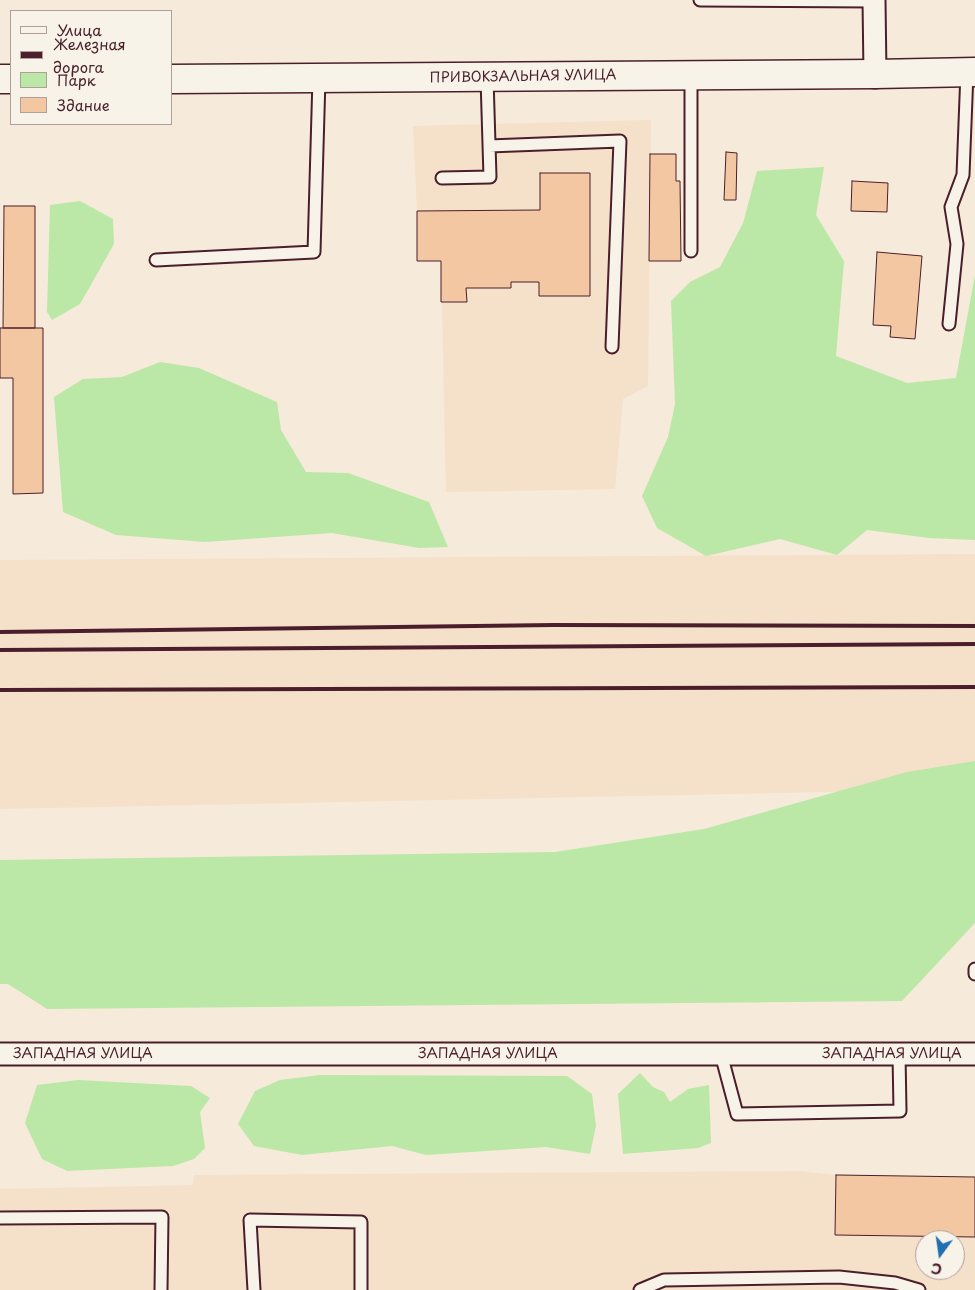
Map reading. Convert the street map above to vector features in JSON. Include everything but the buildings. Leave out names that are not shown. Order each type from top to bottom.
[{"type":"main road","name":"ПРИВОКЗАЛЬНАЯ УЛИЦА","points":[[172,79],[488,78],[971,72]]},
{"type":"street","points":[[874,0],[875,74]]},
{"type":"street","name":"ЗАПАДНАЯ УЛИЦА","points":[[0,1054],[975,1054]]},
{"type":"lane","points":[[700,0],[874,0]]},
{"type":"lane","points":[[949,324],[957,244],[951,207],[963,175],[971,72]]},
{"type":"lane","points":[[691,75],[691,251]]},
{"type":"lane","points":[[156,260],[314,252],[319,78]]},
{"type":"lane","points":[[442,178],[490,177],[488,78]]},
{"type":"lane","points":[[489,146],[620,141],[612,347]]},
{"type":"lane","points":[[975,969],[975,974]]},
{"type":"lane","points":[[721,1054],[737,1114],[900,1111],[900,1054]]},
{"type":"lane","points":[[0,1218],[162,1217],[160,1290]]},
{"type":"lane","points":[[254,1290],[250,1220],[361,1222],[361,1290]]},
{"type":"lane","points":[[640,1290],[664,1280],[839,1277],[895,1283],[919,1290]]},
{"type":"shaded area","points":[[651,120],[648,386],[623,399],[615,489],[446,492],[441,261],[417,261],[413,126]]},
{"type":"shaded area","points":[[975,554],[975,789],[0,809],[0,560]]},
{"type":"shaded area","points":[[799,1171],[836,1175],[975,1177],[975,1290],[0,1290],[0,1189],[193,1185],[194,1175]]},
{"type":"green space","points":[[824,167],[816,215],[844,261],[836,356],[907,383],[956,378],[975,275],[975,540],[929,538],[867,530],[837,555],[780,539],[706,556],[657,528],[642,496],[668,437],[675,404],[671,301],[690,282],[720,267],[743,223],[757,171]]},
{"type":"green space","points":[[80,201],[113,219],[114,244],[80,304],[52,320],[47,312],[50,205]]},
{"type":"green space","points":[[160,362],[199,368],[277,402],[281,430],[306,472],[348,473],[429,502],[448,547],[419,548],[332,533],[205,542],[116,535],[63,512],[54,397],[83,379],[122,377]]},
{"type":"green space","points":[[975,761],[975,923],[902,1001],[47,1009],[8,984],[0,984],[0,860],[555,852],[704,829],[907,772]]},
{"type":"green space","points":[[640,1073],[653,1087],[664,1092],[670,1102],[688,1089],[709,1085],[711,1143],[698,1148],[623,1154],[618,1094]]},
{"type":"green space","points":[[320,1075],[567,1076],[592,1094],[596,1126],[590,1154],[546,1147],[426,1155],[392,1146],[302,1155],[254,1146],[238,1124],[255,1091],[280,1080]]},
{"type":"green space","points":[[78,1080],[191,1086],[210,1098],[200,1112],[205,1148],[194,1159],[173,1166],[67,1171],[42,1159],[25,1123],[37,1085]]},
{"type":"railway","points":[[0,632],[554,625],[975,626]]},
{"type":"railway","points":[[0,650],[975,644]]},
{"type":"railway","points":[[0,690],[975,687]]}]
